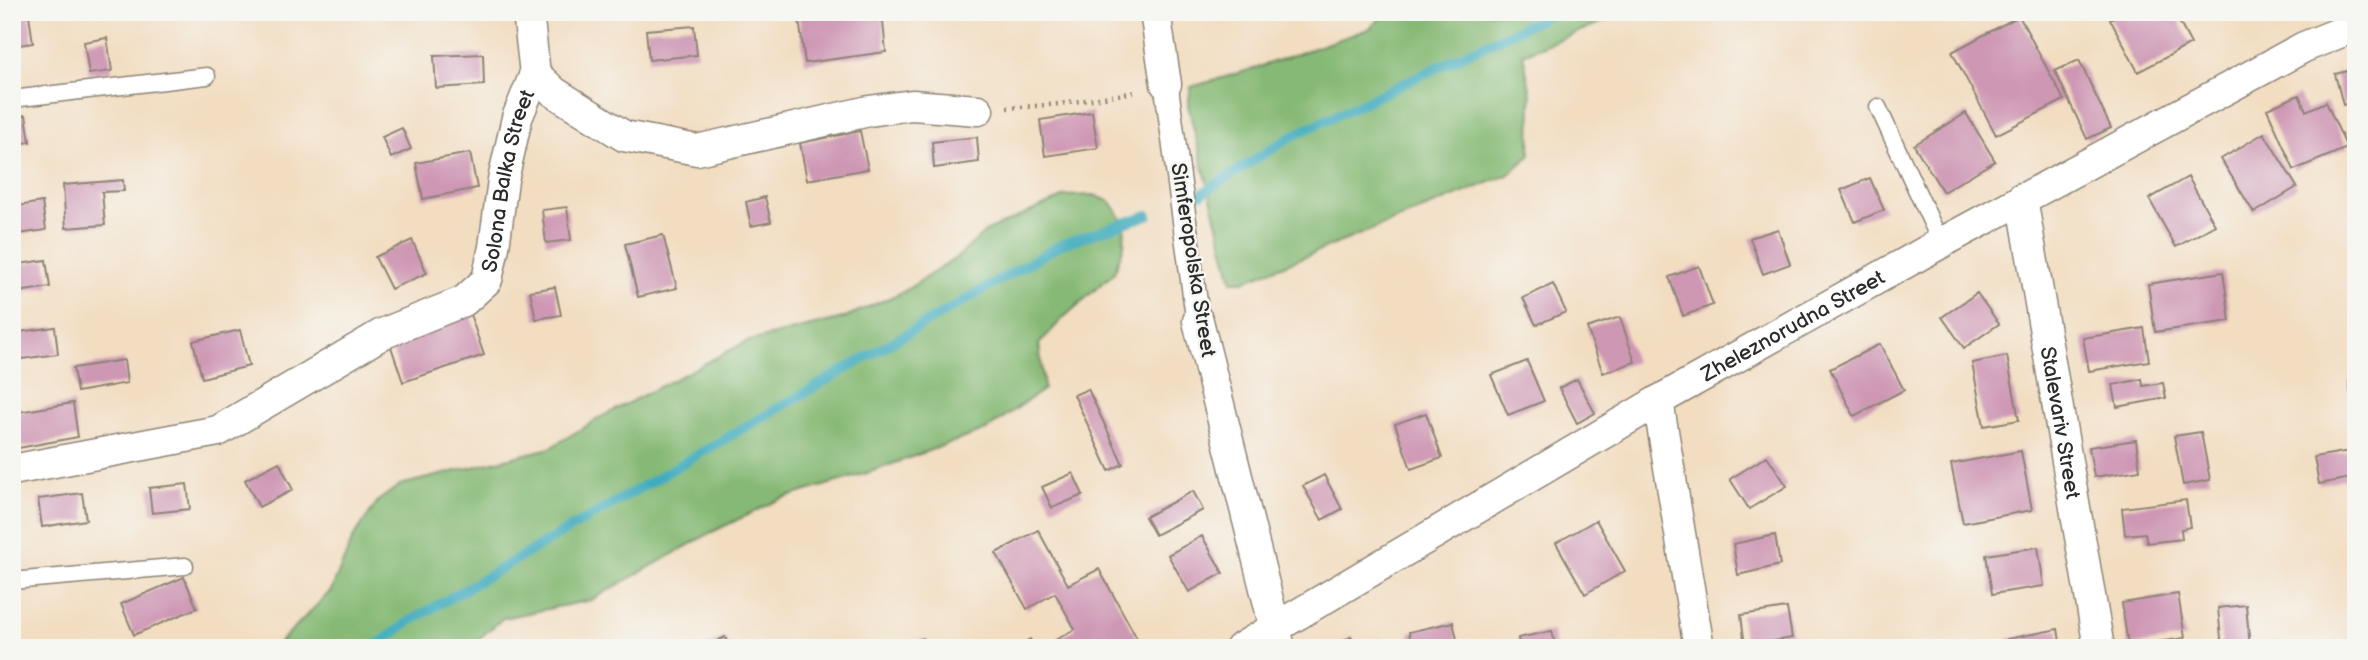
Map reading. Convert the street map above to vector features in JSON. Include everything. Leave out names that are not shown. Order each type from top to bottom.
[{"type":"street","points":[[528,12],[535,74]]},
{"type":"street","name":"Simferopolska Street","points":[[1155,12],[1198,321],[1277,637]]},
{"type":"street","name":"Zheleznorudna Street","points":[[1241,648],[1277,637],[1658,401],[1941,243],[2304,47],[2356,26]]},
{"type":"street","name":"Solona Balka Street","points":[[12,470],[218,431],[382,334],[464,301],[487,280],[517,118],[535,74],[554,92],[624,136],[697,150],[869,111],[912,105],[978,110]]},
{"type":"street","name":"Stalevariv Street","points":[[2022,198],[2099,648]]},
{"type":"street","points":[[1658,401],[1699,648]]},
{"type":"lane","points":[[12,99],[207,76]]},
{"type":"lane","points":[[1878,107],[1941,243]]},
{"type":"lane","points":[[12,582],[186,566]]},
{"type":"path","points":[[978,110],[1060,104],[1128,94],[1167,84]]},
{"type":"green space","points":[[1387,12],[1627,12],[1523,54],[1531,95],[1530,155],[1508,175],[1244,281],[1232,281],[1188,106],[1191,87],[1369,29]]},
{"type":"green space","points":[[1094,195],[1111,202],[1125,224],[1124,245],[1114,273],[1062,319],[1039,344],[1044,389],[986,430],[870,472],[780,499],[712,532],[591,600],[503,618],[468,648],[274,648],[331,591],[353,538],[378,501],[400,485],[550,448],[599,418],[746,342],[843,318],[903,292],[959,256],[985,232],[1065,196]]},
{"type":"building","points":[[798,12],[882,12],[886,52],[805,63]]},
{"type":"building","points":[[2124,12],[2174,12],[2191,44],[2138,72],[2110,19]]},
{"type":"building","points":[[29,15],[33,43],[12,46],[12,18]]},
{"type":"building","points":[[2019,16],[2064,100],[1996,135],[1952,52]]},
{"type":"building","points":[[694,26],[697,55],[649,60],[646,30]]},
{"type":"building","points":[[107,38],[112,71],[89,74],[84,42]]},
{"type":"building","points":[[483,54],[484,85],[436,88],[434,56]]},
{"type":"building","points":[[2079,60],[2111,128],[2087,139],[2055,71]]},
{"type":"building","points":[[2356,69],[2356,101],[2343,105],[2335,74]]},
{"type":"building","points":[[2299,95],[2306,111],[2326,102],[2347,148],[2294,170],[2267,109]]},
{"type":"building","points":[[1092,112],[1098,148],[1045,156],[1040,120]]},
{"type":"building","points":[[1966,113],[1995,161],[1943,192],[1914,145]]},
{"type":"building","points":[[26,115],[30,142],[12,145],[12,117]]},
{"type":"building","points":[[402,128],[411,149],[391,158],[382,137]]},
{"type":"building","points":[[860,131],[868,169],[807,180],[800,143]]},
{"type":"building","points":[[2264,133],[2297,187],[2254,213],[2221,159]]},
{"type":"building","points":[[977,137],[979,162],[934,168],[932,142]]},
{"type":"building","points":[[470,153],[477,188],[423,199],[416,163]]},
{"type":"building","points":[[2188,177],[2215,225],[2176,247],[2149,199]]},
{"type":"building","points":[[1870,178],[1884,210],[1855,222],[1841,190]]},
{"type":"building","points":[[123,180],[124,191],[102,192],[105,225],[66,228],[63,185]]},
{"type":"building","points":[[765,197],[771,222],[751,226],[746,202]]},
{"type":"building","points":[[42,202],[46,230],[12,235],[12,207]]},
{"type":"building","points":[[567,207],[571,240],[546,243],[542,210]]},
{"type":"building","points":[[1778,229],[1790,264],[1763,274],[1750,238]]},
{"type":"building","points":[[663,235],[677,288],[638,297],[625,244]]},
{"type":"building","points":[[412,240],[427,273],[391,289],[375,257]]},
{"type":"building","points":[[46,260],[50,287],[12,293],[12,265]]},
{"type":"building","points":[[1699,266],[1713,305],[1683,316],[1669,277]]},
{"type":"building","points":[[2223,272],[2230,321],[2155,332],[2148,284]]},
{"type":"building","points":[[1553,284],[1566,312],[1536,325],[1523,298]]},
{"type":"building","points":[[555,287],[561,315],[536,319],[530,291]]},
{"type":"building","points":[[2356,288],[2356,320],[2354,320],[2350,289]]},
{"type":"building","points":[[1977,293],[1999,324],[1964,348],[1942,317]]},
{"type":"building","points":[[469,311],[484,355],[403,382],[388,338]]},
{"type":"building","points":[[1620,317],[1635,362],[1603,373],[1587,328]]},
{"type":"building","points":[[55,327],[58,354],[14,360],[12,333]]},
{"type":"building","points":[[2144,328],[2149,361],[2089,371],[2083,338]]},
{"type":"building","points":[[240,330],[249,366],[202,378],[193,341]]},
{"type":"building","points":[[1880,344],[1904,390],[1854,416],[1830,369]]},
{"type":"building","points":[[2007,356],[2019,420],[1984,426],[1972,363]]},
{"type":"building","points":[[124,360],[127,383],[77,392],[73,368]]},
{"type":"building","points":[[1527,361],[1544,401],[1508,415],[1491,375]]},
{"type":"building","points":[[1577,379],[1595,413],[1577,423],[1559,388]]},
{"type":"building","points":[[2142,379],[2143,386],[2163,383],[2166,398],[2117,407],[2113,385]]},
{"type":"building","points":[[2356,380],[2356,417],[2354,418],[2349,381]]},
{"type":"building","points":[[1088,389],[1123,464],[1109,471],[1074,395]]},
{"type":"building","points":[[73,403],[78,437],[13,449],[12,413]]},
{"type":"building","points":[[1426,413],[1442,458],[1411,469],[1395,424]]},
{"type":"building","points":[[2201,432],[2210,480],[2183,485],[2174,436]]},
{"type":"building","points":[[2136,440],[2140,470],[2094,477],[2089,447]]},
{"type":"building","points":[[2356,450],[2356,477],[2319,484],[2314,457]]},
{"type":"building","points":[[2021,451],[2032,510],[1963,523],[1951,464]]},
{"type":"building","points":[[1767,456],[1787,486],[1749,509],[1730,479]]},
{"type":"building","points":[[279,462],[293,490],[259,507],[245,480]]},
{"type":"building","points":[[1073,473],[1083,495],[1052,508],[1042,487]]},
{"type":"building","points":[[1324,475],[1342,509],[1322,520],[1303,486]]},
{"type":"building","points":[[187,484],[190,509],[152,513],[149,488]]},
{"type":"building","points":[[1193,491],[1203,510],[1155,535],[1145,517]]},
{"type":"building","points":[[82,493],[86,520],[42,527],[38,499]]},
{"type":"building","points":[[2186,500],[2190,527],[2181,529],[2182,539],[2147,543],[2145,533],[2125,535],[2122,508]]},
{"type":"building","points":[[1596,520],[1625,571],[1585,594],[1556,543]]},
{"type":"building","points":[[1038,530],[1068,585],[1099,569],[1139,642],[1128,648],[1055,648],[1052,642],[1075,629],[1055,593],[1027,609],[996,553]]},
{"type":"building","points":[[1775,535],[1780,565],[1738,575],[1733,544]]},
{"type":"building","points":[[1202,536],[1223,573],[1189,592],[1168,555]]},
{"type":"building","points":[[2038,547],[2044,586],[1992,594],[1986,555]]},
{"type":"building","points":[[184,577],[197,608],[134,635],[121,604]]},
{"type":"building","points":[[2178,594],[2185,638],[2128,646],[2122,603]]},
{"type":"building","points":[[2246,605],[2250,648],[2222,648],[2218,608]]},
{"type":"building","points":[[1787,608],[1792,638],[1745,646],[1741,615]]},
{"type":"building","points":[[1453,622],[1459,648],[1412,648],[1409,632]]},
{"type":"building","points":[[2058,629],[2061,648],[2009,648],[2007,639]]},
{"type":"building","points":[[1552,631],[1556,648],[1520,648],[1518,638]]},
{"type":"building","points":[[725,637],[730,648],[702,648]]},
{"type":"building","points":[[1351,637],[1358,648],[1334,648]]},
{"type":"building","points":[[923,638],[928,648],[905,648]]},
{"type":"building","points":[[1030,639],[1036,648],[1015,648]]},
{"type":"waterway","points":[[1201,194],[1294,135],[1555,12]]},
{"type":"waterway","points":[[373,648],[410,621],[1062,244],[1148,215]]}]
